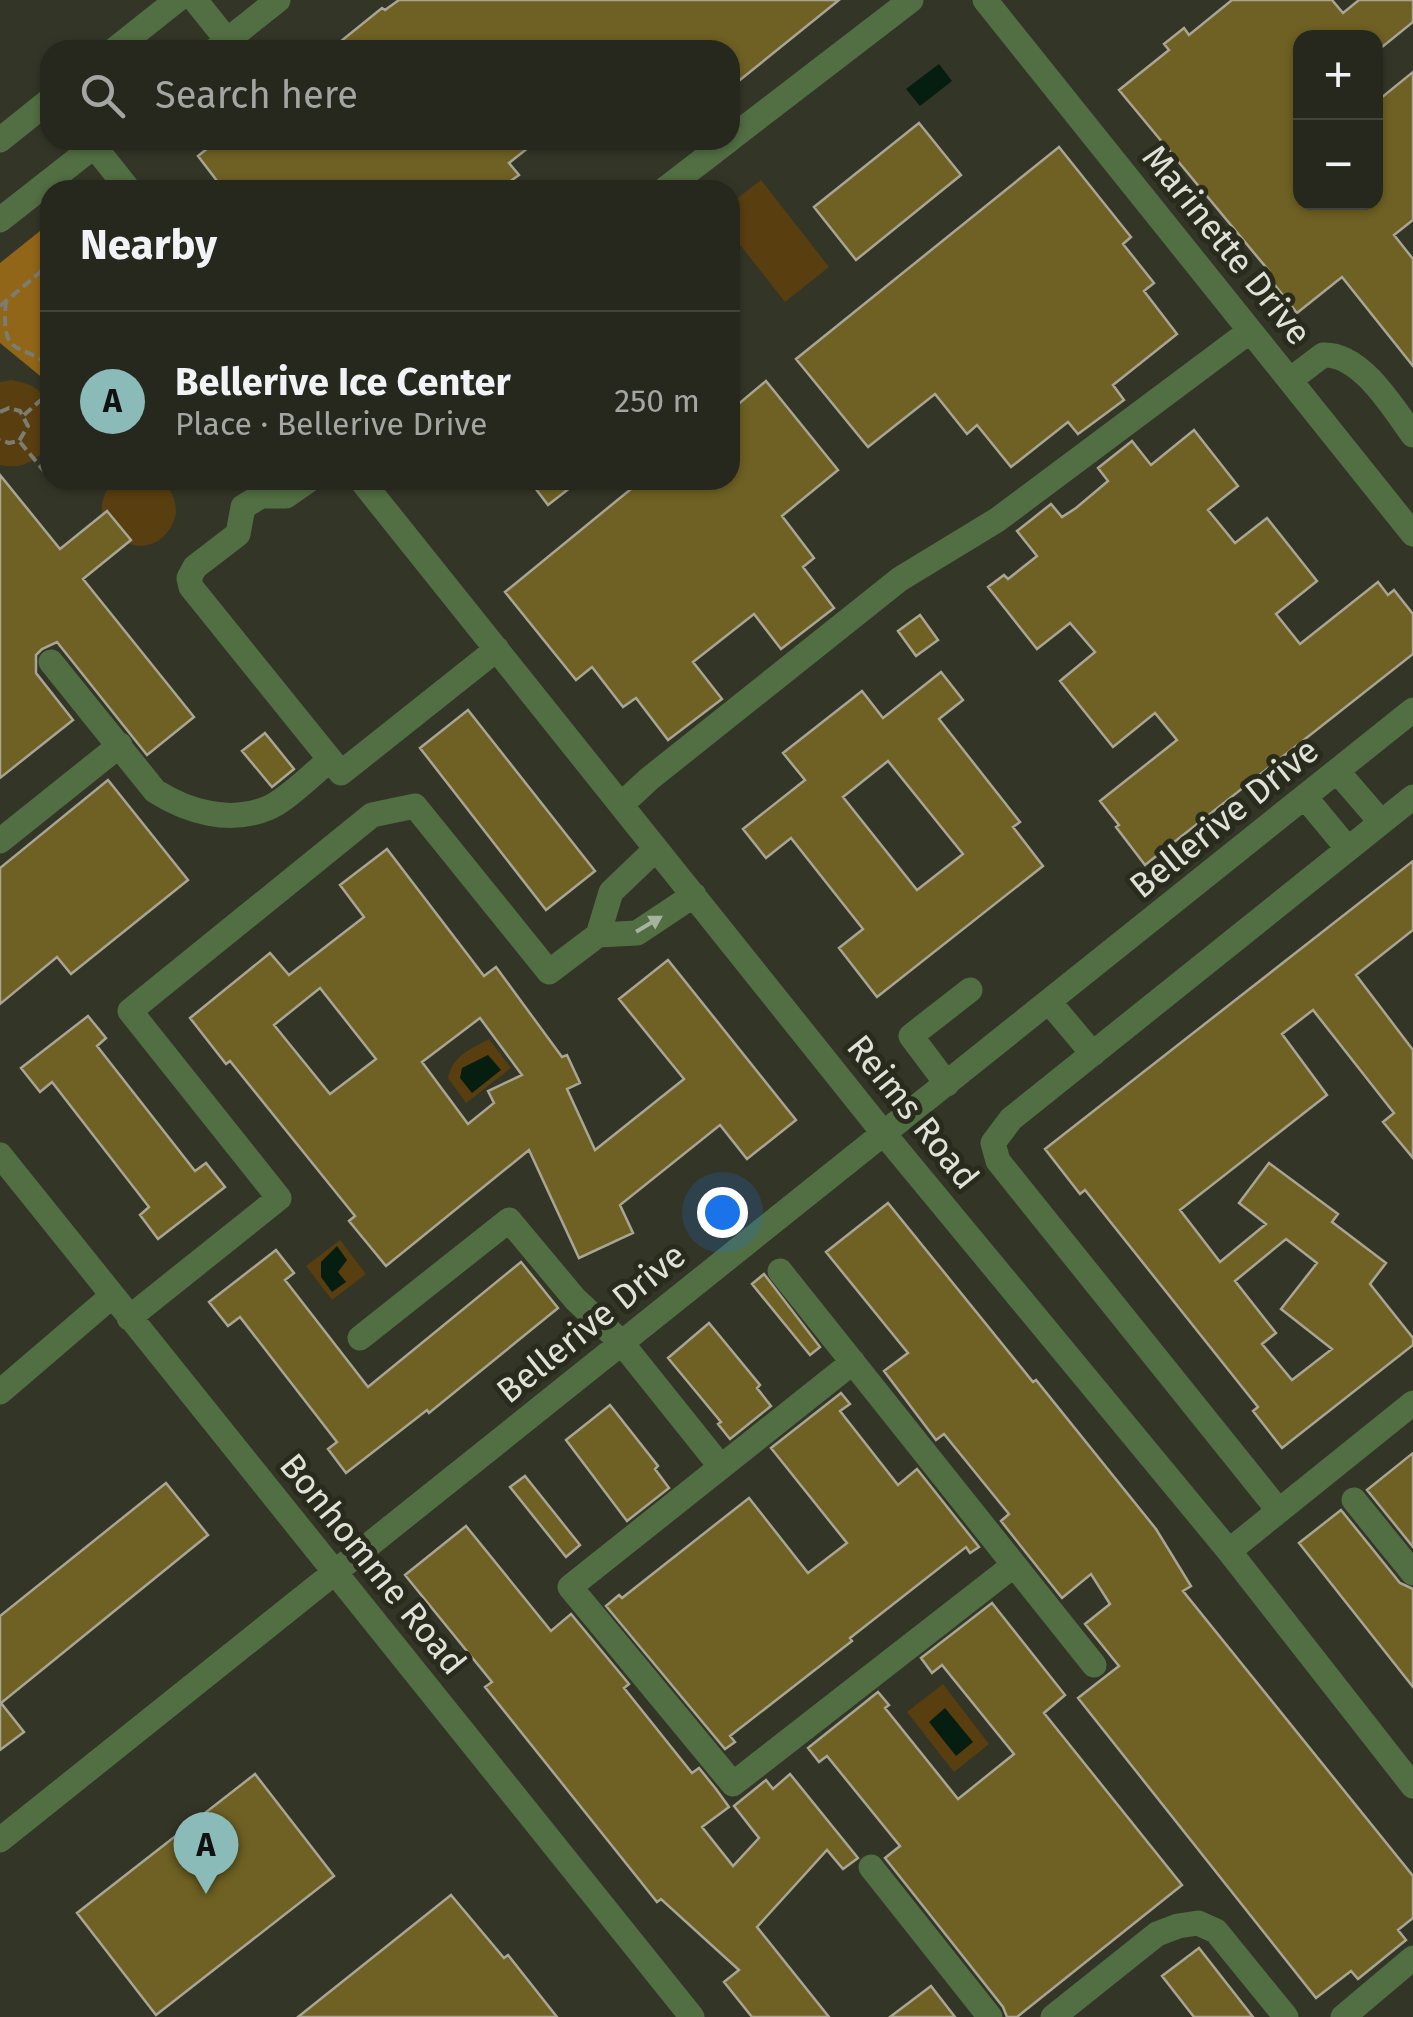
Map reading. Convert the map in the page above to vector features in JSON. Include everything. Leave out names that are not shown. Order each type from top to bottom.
[{"type":"street","points":[[127,40],[177,0]]},
{"type":"street","points":[[195,0],[218,40]]},
{"type":"street","points":[[227,40],[278,0]]},
{"type":"street","points":[[740,132],[911,0]]},
{"type":"street","name":"Marinette Drive","points":[[985,0],[1413,534]]},
{"type":"street","points":[[0,140],[40,108]]},
{"type":"street","points":[[51,180],[89,150]]},
{"type":"street","points":[[103,150],[122,180]]},
{"type":"street","points":[[677,180],[717,150]]},
{"type":"street","points":[[0,220],[40,189]]},
{"type":"street","points":[[621,805],[900,580],[997,520],[1250,331]]},
{"type":"street","points":[[1290,380],[1323,355],[1344,359],[1356,366],[1413,435]]},
{"type":"street","points":[[262,490],[243,507],[238,534],[195,567],[188,578],[190,588],[341,773],[497,649]]},
{"type":"street","points":[[270,490],[286,496],[294,490]]},
{"type":"street","name":"Reims Road","points":[[369,490],[885,1135],[1228,1551],[1413,1786]]},
{"type":"street","points":[[51,662],[156,791],[174,803],[224,817],[269,808],[330,760]]},
{"type":"street","name":"Bellerive Drive","points":[[0,1840],[1413,710]]},
{"type":"street","points":[[0,841],[120,745]]},
{"type":"street","points":[[1338,771],[1381,822]]},
{"type":"street","points":[[1305,797],[1348,849]]},
{"type":"street","points":[[1279,1511],[994,1153],[993,1143],[1004,1127],[1413,797]]},
{"type":"street","points":[[129,1318],[279,1198],[130,1011],[372,815],[415,806],[550,972],[598,934],[611,892],[656,850]]},
{"type":"street","points":[[598,934],[637,933],[694,895]]},
{"type":"street","points":[[947,1084],[911,1036],[970,990]]},
{"type":"street","points":[[1050,1002],[1093,1054]]},
{"type":"street","name":"Bonhomme Road","points":[[0,1155],[692,2017]]},
{"type":"street","points":[[360,1338],[509,1220],[575,1299],[621,1342],[721,1467]]},
{"type":"street","points":[[754,1238],[1094,1665]]},
{"type":"street","points":[[0,1392],[112,1296]]},
{"type":"street","points":[[853,1362],[570,1586],[733,1784],[1014,1565]]},
{"type":"street","points":[[1228,1551],[1413,1402]]},
{"type":"street","points":[[1354,1500],[1413,1573]]},
{"type":"street","points":[[871,1867],[990,2017]]},
{"type":"street","points":[[1053,2017],[1156,1934],[1198,1923],[1216,1930],[1286,2017]]},
{"type":"street","points":[[1343,2017],[1413,1958]]},
{"type":"path","points":[[0,306],[40,274]]},
{"type":"path","points":[[6,301],[1,328],[8,341],[16,351],[40,360]]},
{"type":"path","points":[[24,415],[40,401]]},
{"type":"path","points":[[0,412],[14,409],[24,415],[27,431],[19,441],[0,440]]},
{"type":"path","points":[[19,441],[40,467]]},
{"type":"shaded area","points":[[939,64],[952,81],[920,106],[906,89]]},
{"type":"shaded area","points":[[761,180],[829,267],[785,302],[740,245],[740,196]]},
{"type":"shaded area","points":[[40,231],[40,376],[0,343],[0,263]]},
{"type":"shaded area","points":[[0,382],[25,383],[40,392],[40,455],[22,465],[0,465]]},
{"type":"shaded area","points":[[108,490],[169,490],[176,506],[173,523],[162,538],[148,545],[133,545],[108,528],[102,514]]},
{"type":"shaded area","points":[[489,1039],[511,1068],[466,1103],[448,1078],[450,1070],[463,1054]]},
{"type":"shaded area","points":[[488,1055],[501,1070],[472,1093],[460,1078],[462,1068]]},
{"type":"shaded area","points":[[340,1240],[366,1274],[332,1300],[306,1266]]},
{"type":"shaded area","points":[[337,1246],[347,1260],[338,1272],[346,1282],[332,1292],[321,1277],[321,1262]]},
{"type":"shaded area","points":[[943,1684],[989,1744],[954,1772],[907,1712]]},
{"type":"shaded area","points":[[945,1708],[973,1742],[956,1756],[929,1722]]},
{"type":"building","points":[[399,0],[839,0],[740,80],[740,40],[342,40],[382,8],[385,10]]},
{"type":"building","points":[[1232,0],[1332,0],[1343,13],[1359,0],[1413,0],[1413,22],[1383,46],[1383,30],[1293,30],[1293,210],[1383,210],[1383,96],[1413,72],[1413,220],[1394,235],[1413,259],[1413,366],[1342,277],[1297,313],[1266,274],[1269,271],[1119,90],[1169,50],[1164,44],[1184,28],[1189,35]]},
{"type":"building","points":[[919,123],[961,175],[856,260],[814,207]]},
{"type":"building","points":[[1059,147],[1131,237],[1123,244],[1154,283],[1144,291],[1177,334],[1113,385],[1124,400],[1078,434],[1068,422],[1011,467],[977,425],[967,434],[935,394],[868,447],[796,359]]},
{"type":"building","points":[[206,150],[525,150],[509,163],[519,175],[512,180],[216,180],[198,156]]},
{"type":"building","points":[[766,381],[838,470],[782,516],[814,558],[803,567],[834,608],[781,649],[754,614],[693,662],[722,699],[668,740],[636,698],[623,707],[592,667],[576,680],[505,592],[630,490],[740,490],[740,403]]},
{"type":"building","points":[[1194,430],[1238,486],[1208,510],[1235,543],[1267,518],[1317,581],[1276,614],[1300,644],[1378,582],[1388,595],[1394,590],[1413,614],[1413,654],[1145,865],[1100,801],[1177,740],[1155,713],[1113,747],[1060,681],[1095,652],[1070,623],[1037,649],[988,587],[1004,575],[1008,579],[1037,556],[1017,531],[1051,504],[1062,517],[1076,508],[1108,481],[1098,468],[1132,441],[1151,465]]},
{"type":"building","points":[[0,475],[60,549],[107,511],[131,540],[83,579],[194,717],[147,755],[57,642],[36,655],[36,673],[73,720],[0,778]]},
{"type":"building","points":[[537,490],[567,490],[548,505]]},
{"type":"building","points":[[920,615],[938,640],[916,656],[898,631]]},
{"type":"building","points":[[941,672],[963,700],[939,719],[1020,822],[1013,827],[1043,866],[877,997],[839,948],[863,929],[791,838],[766,858],[743,829],[805,780],[783,753],[862,691],[883,718]],"holes":[[[888,761],[963,854],[917,890],[843,797]]]},
{"type":"building","points":[[468,710],[595,871],[546,910],[420,748]]},
{"type":"building","points":[[265,733],[294,769],[272,787],[242,751]]},
{"type":"building","points":[[108,780],[188,880],[71,974],[57,957],[0,1004],[0,868]]},
{"type":"building","points":[[387,849],[484,976],[496,967],[562,1057],[567,1055],[580,1083],[567,1089],[595,1150],[684,1079],[619,999],[668,960],[796,1120],[747,1159],[720,1125],[620,1205],[633,1233],[579,1258],[529,1150],[386,1266],[349,1221],[355,1216],[230,1061],[226,1064],[190,1018],[270,953],[289,975],[364,917],[340,885]],"holes":[[[320,988],[376,1059],[330,1094],[274,1025]],[[480,1018],[522,1075],[488,1091],[494,1103],[468,1124],[422,1062]]]},
{"type":"building","points":[[1413,861],[1413,930],[1356,975],[1413,1050],[1413,1158],[1383,1122],[1394,1113],[1313,1010],[1282,1034],[1327,1095],[1180,1210],[1220,1262],[1266,1224],[1239,1203],[1269,1163],[1338,1214],[1332,1222],[1386,1263],[1370,1284],[1413,1338],[1413,1345],[1282,1448],[1253,1411],[1258,1407],[1085,1190],[1080,1194],[1045,1149]],"holes":[[[1286,1239],[1317,1263],[1281,1309],[1332,1349],[1292,1380],[1262,1344],[1276,1333],[1235,1281]]]},
{"type":"building","points":[[88,1016],[106,1038],[97,1046],[195,1171],[206,1163],[225,1187],[158,1239],[140,1215],[149,1207],[52,1082],[40,1092],[21,1068]]},
{"type":"building","points":[[888,1203],[1156,1529],[1191,1586],[1183,1591],[1413,1876],[1413,1918],[1398,1930],[1406,1940],[1358,1979],[1351,1971],[1316,1998],[1078,1698],[1119,1666],[1085,1624],[1110,1604],[1091,1574],[1062,1598],[1001,1521],[1009,1514],[944,1434],[936,1440],[884,1371],[908,1353],[826,1252]]},
{"type":"building","points":[[276,1250],[294,1273],[285,1280],[368,1387],[521,1262],[558,1308],[429,1413],[427,1410],[346,1473],[328,1449],[337,1442],[240,1317],[228,1326],[209,1302]]},
{"type":"building","points":[[764,1274],[820,1347],[810,1355],[752,1284]]},
{"type":"building","points":[[709,1323],[760,1385],[757,1388],[771,1406],[730,1439],[718,1424],[721,1422],[668,1358]]},
{"type":"building","points":[[841,1393],[850,1404],[840,1411],[898,1485],[917,1469],[979,1547],[970,1553],[966,1547],[850,1638],[852,1641],[730,1736],[735,1742],[725,1749],[606,1606],[619,1595],[622,1598],[749,1498],[808,1573],[847,1543],[771,1448]]},
{"type":"building","points":[[610,1405],[658,1466],[655,1469],[669,1488],[627,1521],[566,1440]]},
{"type":"building","points":[[1413,1453],[1413,1547],[1367,1490]]},
{"type":"building","points":[[525,1476],[580,1545],[566,1557],[510,1487]]},
{"type":"building","points":[[166,1483],[208,1535],[1,1703],[24,1732],[0,1750],[0,1616]]},
{"type":"building","points":[[1341,1510],[1400,1583],[1413,1589],[1413,1687],[1299,1543]]},
{"type":"building","points":[[466,1526],[551,1631],[571,1614],[629,1684],[624,1688],[692,1773],[699,1768],[716,1789],[729,1807],[702,1827],[733,1866],[759,1838],[734,1806],[766,1780],[773,1789],[790,1774],[858,1858],[843,1869],[827,1850],[757,1927],[829,2017],[752,2017],[724,1982],[739,1970],[661,1899],[657,1902],[485,1687],[492,1682],[405,1575]]},
{"type":"building","points":[[992,1603],[1065,1695],[1044,1713],[1182,1885],[1017,2017],[1007,2017],[885,1858],[900,1846],[827,1756],[819,1762],[808,1748],[878,1692],[889,1705],[885,1708],[958,1799],[1014,1754],[942,1665],[932,1673],[921,1658]]},
{"type":"building","points":[[255,1774],[334,1876],[156,2015],[77,1913]]},
{"type":"building","points":[[451,1895],[504,1958],[508,1955],[557,2017],[298,2017]]},
{"type":"building","points":[[1199,1948],[1253,2017],[1194,2017],[1162,1976]]},
{"type":"building","points":[[931,1986],[955,2017],[890,2017]]},
{"type":"place","name":"Bellerive Ice Center","points":[[206,1894]]}]
